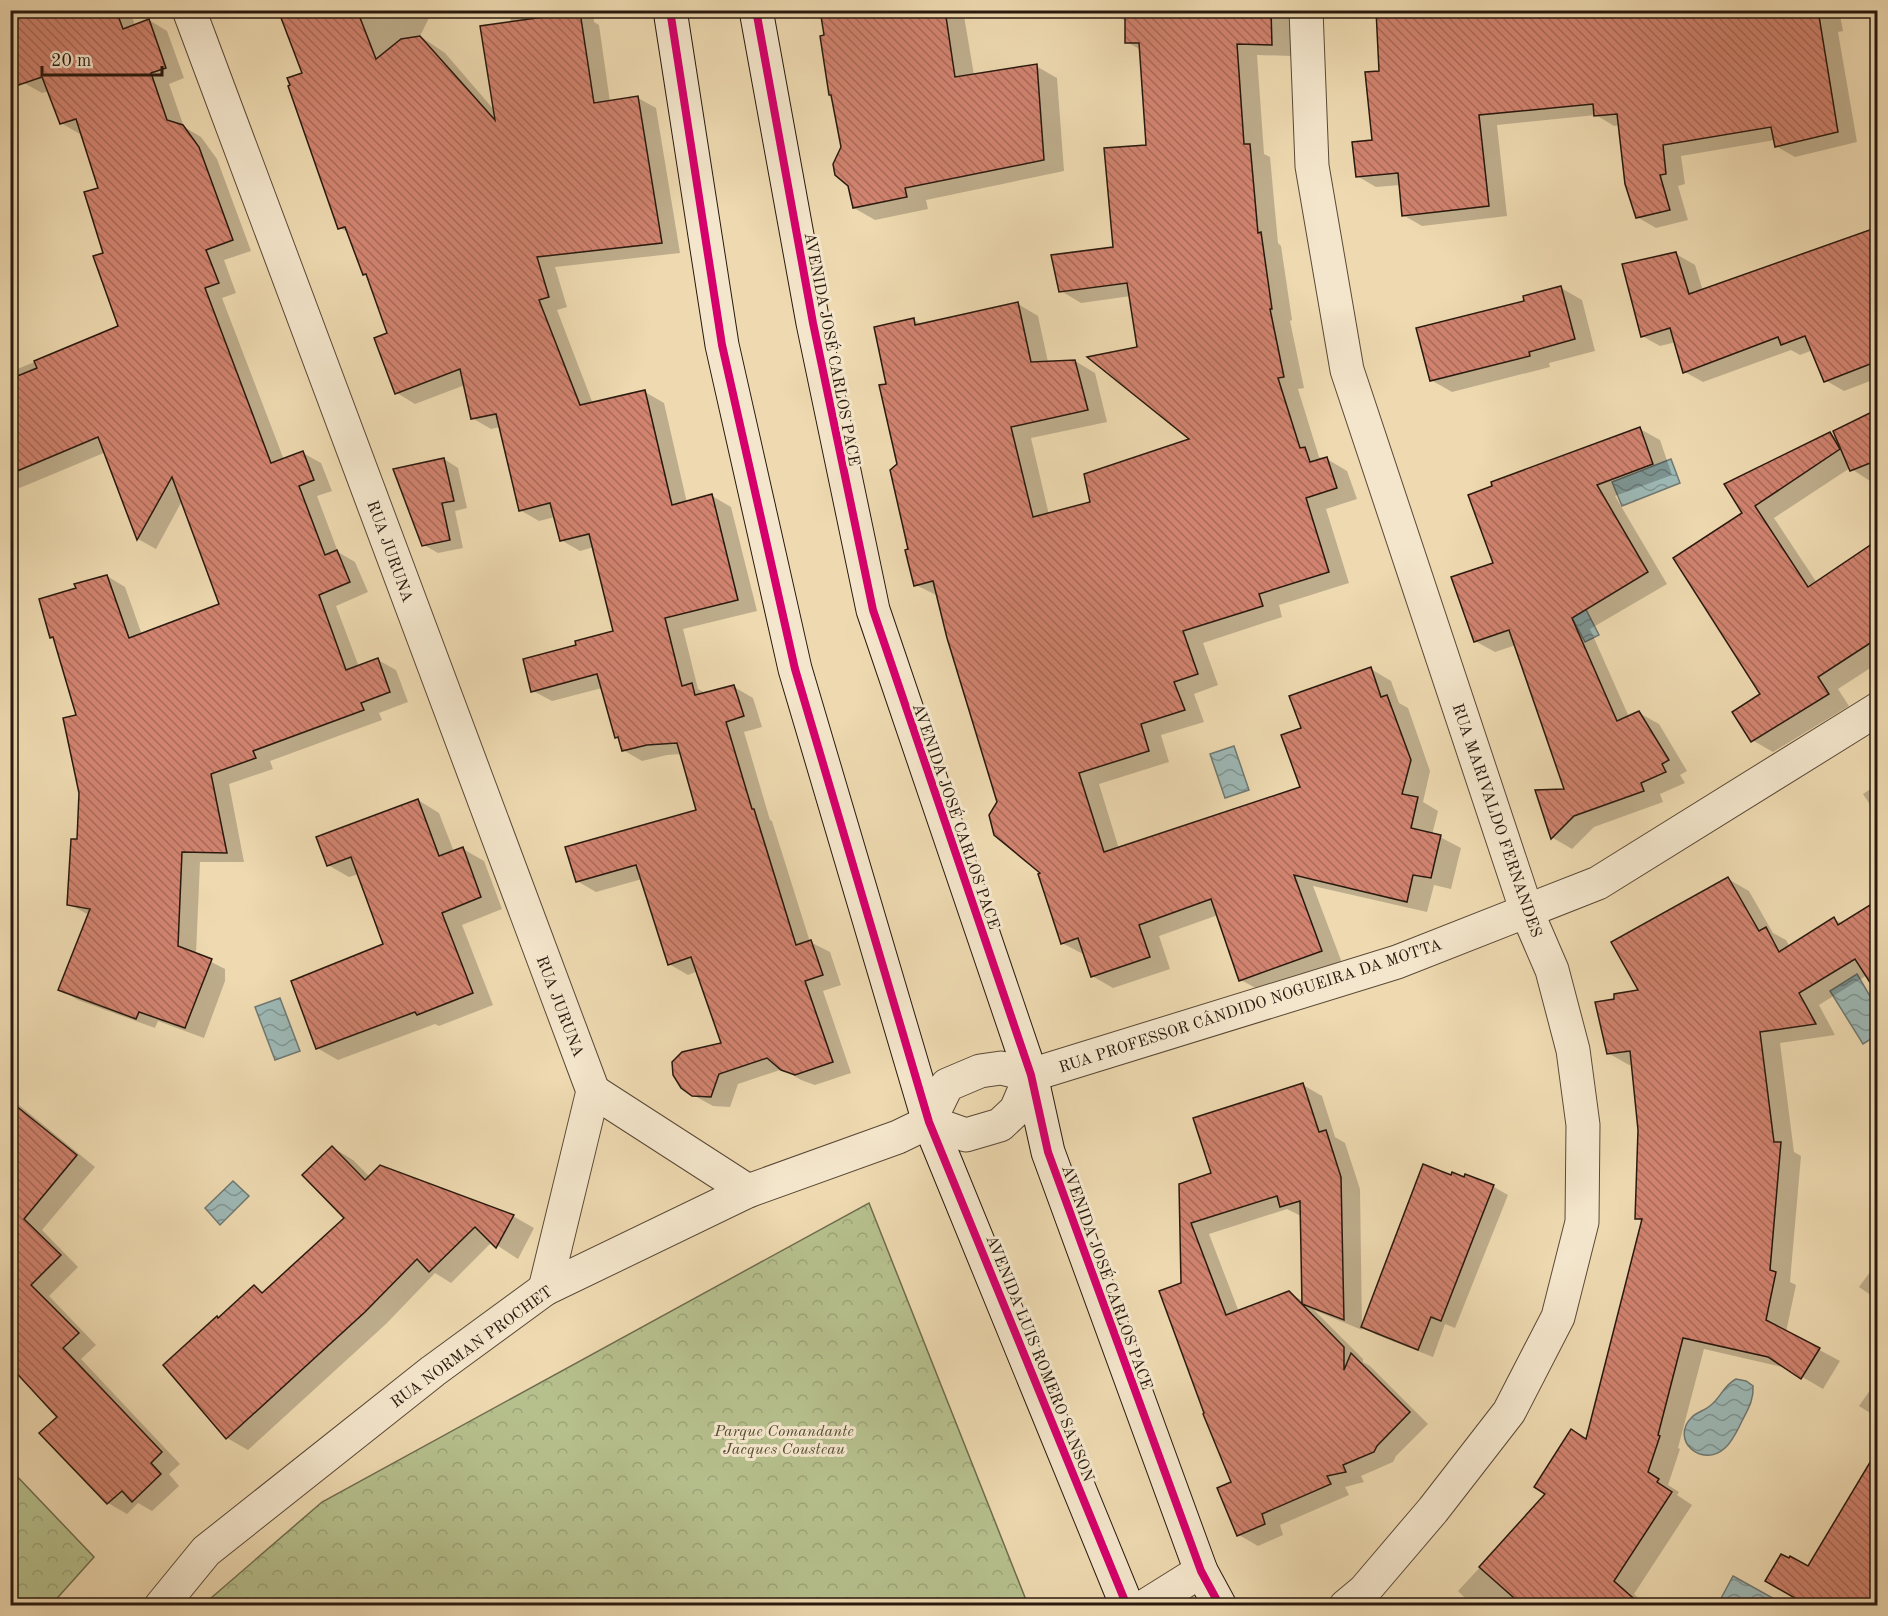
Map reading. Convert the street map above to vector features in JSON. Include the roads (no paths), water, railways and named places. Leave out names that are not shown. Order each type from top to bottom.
[{"type":"street","name":"RUA JURUNA","points":[[189,10],[593,1090]]},
{"type":"street","points":[[670,10],[722,345],[792,658],[929,1122]]},
{"type":"street","name":"AVENIDA JOSÉ CARLOS PACE","points":[[756,10],[813,323],[873,610],[1031,1075],[1048,1152],[1201,1571],[1220,1605]]},
{"type":"street","name":"RUA MARIVALDO FERNANDES","points":[[1306,10],[1312,166],[1347,370],[1527,912],[1552,970],[1570,1039],[1583,1125],[1582,1222],[1558,1317],[1509,1412],[1433,1510],[1364,1591],[1346,1605]]},
{"type":"street","name":"RUA PROFESSOR CÂNDIDO NOGUEIRA DA MOTTA","points":[[1031,1075],[1397,962],[1598,882],[1878,709]]},
{"type":"street","points":[[1000,1068],[1031,1075],[1016,1110],[1000,1125],[966,1135],[929,1122],[947,1085],[980,1071],[1000,1068]]},
{"type":"street","points":[[545,1289],[593,1090],[748,1191]]},
{"type":"street","name":"RUA NORMAN PROCHET","points":[[161,1605],[206,1551],[433,1371],[545,1289],[748,1191],[898,1137],[929,1122]]},
{"type":"street","name":"AVENIDA LUIS ROMERO SANSON","points":[[929,1122],[1127,1605]]},
{"type":"street","points":[[1145,1605],[1201,1571]]},
{"type":"water","points":[[1671,459],[1680,483],[1622,506],[1612,482]]},
{"type":"water","points":[[1577,592],[1599,635],[1585,642],[1562,599]]},
{"type":"water","points":[[1234,746],[1249,790],[1225,798],[1210,754]]},
{"type":"water","points":[[1857,974],[1877,1008],[1877,1035],[1863,1044],[1830,991]]},
{"type":"water","points":[[280,998],[300,1051],[275,1060],[255,1007]]},
{"type":"water","points":[[233,1181],[249,1196],[220,1225],[205,1208]]},
{"type":"water","points":[[1736,1379],[1746,1381],[1753,1386],[1753,1396],[1733,1438],[1716,1454],[1707,1455],[1691,1449],[1684,1434],[1686,1426],[1692,1417],[1711,1405],[1728,1384]]},
{"type":"water","points":[[1733,1576],[1780,1602],[1779,1605],[1718,1604]]},
{"type":"park label","name":"Parque Comandante Jacques Cousteau","points":[[784,1439]]}]
